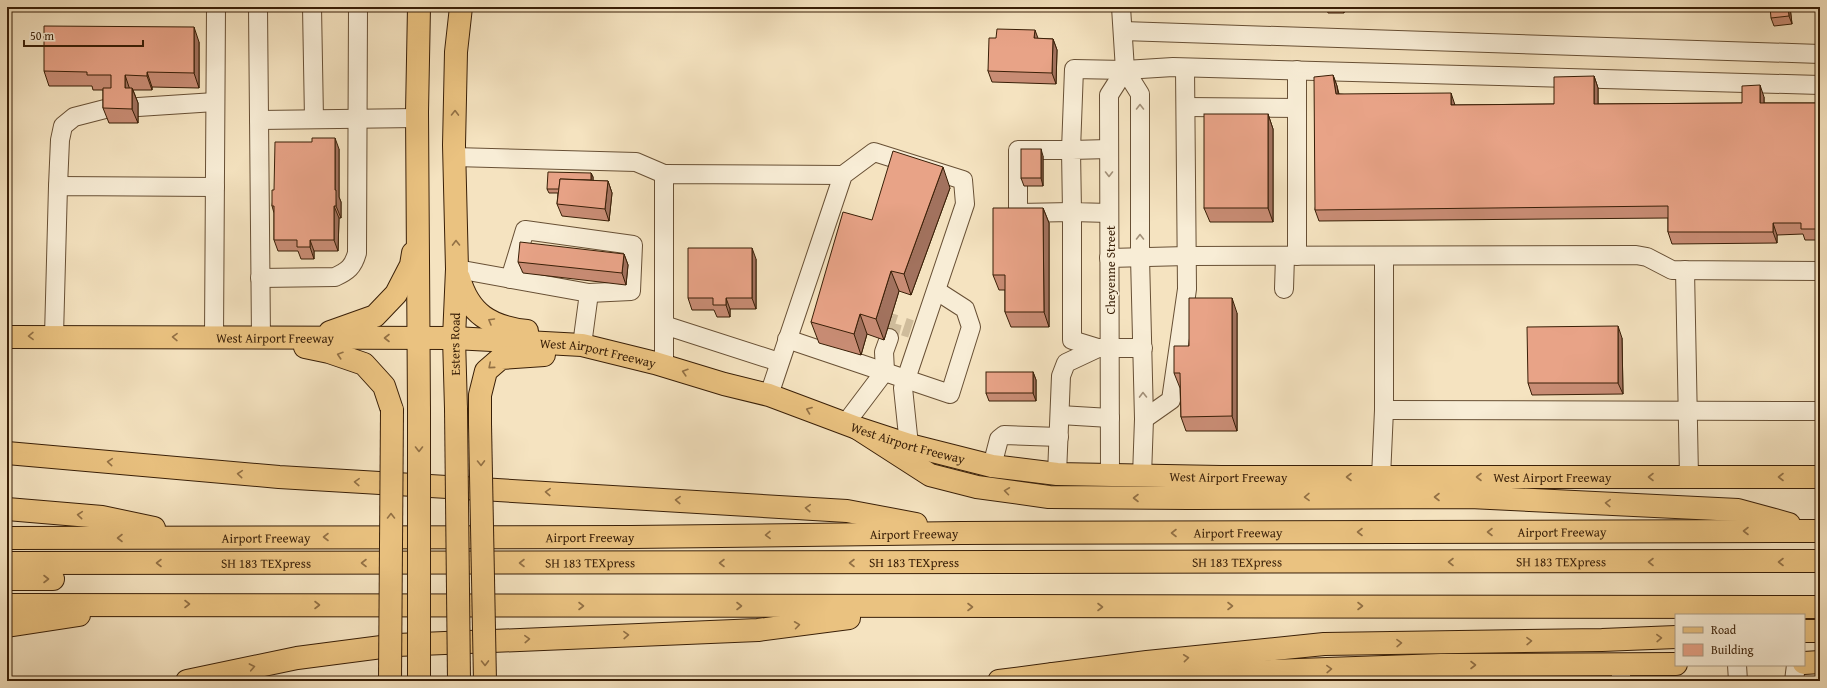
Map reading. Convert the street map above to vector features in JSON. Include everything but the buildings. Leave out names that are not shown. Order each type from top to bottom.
[{"type":"main road","points":[[419,7],[417,118],[419,338],[419,681]]},
{"type":"main road","name":"Esters Road","points":[[459,681],[454,338],[457,270],[454,157],[456,52],[461,7]]},
{"type":"main road","points":[[311,338],[344,328],[375,316],[396,294],[411,265],[418,220]]},
{"type":"main road","points":[[457,270],[470,304],[490,322],[512,330],[560,336],[582,345]]},
{"type":"main road","name":"West Airport Freeway","points":[[7,337],[454,338],[582,345],[769,395],[851,426],[909,445],[992,466],[1057,474],[1142,476],[1381,477],[1820,477]]},
{"type":"main road","points":[[261,338],[329,352],[364,364],[384,386],[392,410],[390,681]]},
{"type":"main road","points":[[485,681],[480,394],[486,371],[501,358],[543,355],[582,345]]},
{"type":"main road","points":[[851,426],[930,475],[977,487],[1049,497],[1494,498],[1738,510],[1816,531]]},
{"type":"main road","points":[[7,453],[279,477],[847,510],[961,533]]},
{"type":"main road","points":[[7,509],[102,517],[201,537]]},
{"type":"main road","name":"Airport Freeway","points":[[7,538],[615,537],[961,533],[1816,531]]},
{"type":"main road","name":"SH 183 TEXpress","points":[[7,563],[1820,561]]},
{"type":"main road","name":"SH 183 TEXpress","points":[[7,579],[1820,576]]},
{"type":"main road","points":[[1726,606],[1820,597]]},
{"type":"main road","points":[[7,626],[148,604]]},
{"type":"main road","points":[[7,605],[1820,607]]},
{"type":"main road","points":[[187,681],[296,658],[397,645],[758,630],[931,607]]},
{"type":"main road","points":[[1805,632],[1820,631]]},
{"type":"main road","points":[[1007,680],[1147,662],[1324,644],[1602,640],[1675,637]]},
{"type":"main road","points":[[1805,663],[1820,662]]},
{"type":"main road","points":[[1053,674],[1621,673],[1675,664]]},
{"type":"street","points":[[214,338],[216,7]]},
{"type":"street","points":[[258,7],[261,338]]},
{"type":"street","points":[[312,7],[314,119]]},
{"type":"street","points":[[260,278],[335,277],[346,272],[353,265],[357,253],[356,118],[358,7]]},
{"type":"street","points":[[1121,7],[1125,70],[1140,94],[1140,256],[1144,419],[1142,476]]},
{"type":"street","points":[[1123,31],[1820,54]]},
{"type":"street","points":[[1144,419],[1171,400],[1187,289],[1185,68]]},
{"type":"street","points":[[1143,348],[1104,348],[1072,340],[1071,150],[1074,69],[1125,70],[1185,68],[1298,70],[1820,85]]},
{"type":"street","name":"Cheyenne Street","points":[[1110,475],[1110,418],[1104,348],[1109,258],[1109,95],[1125,70]]},
{"type":"street","points":[[1284,289],[1291,256],[1298,108],[1298,70]]},
{"type":"street","points":[[138,107],[215,102]]},
{"type":"street","points":[[1186,107],[1298,108]]},
{"type":"street","points":[[54,336],[58,186],[60,140],[63,126],[74,117],[109,108]]},
{"type":"street","points":[[259,120],[417,118]]},
{"type":"street","points":[[1109,149],[1018,150],[1018,213],[1109,213]]},
{"type":"street","points":[[769,395],[843,175],[874,152],[963,180],[965,204],[936,291],[917,331],[907,379],[903,388],[909,445]]},
{"type":"street","points":[[454,157],[636,162],[664,174],[843,175]]},
{"type":"street","points":[[664,174],[664,366]]},
{"type":"street","points":[[58,186],[215,187]]},
{"type":"street","points":[[457,270],[589,293],[631,291],[633,245],[525,230],[510,279]]},
{"type":"street","points":[[1109,258],[1140,256],[1384,257],[1636,255],[1647,257],[1672,270],[1820,271]]},
{"type":"street","points":[[1381,477],[1384,410],[1384,257]]},
{"type":"street","points":[[1685,270],[1690,477]]},
{"type":"street","points":[[787,339],[950,394],[971,327],[965,309],[936,291]]},
{"type":"street","points":[[582,345],[589,293]]},
{"type":"street","points":[[664,325],[779,362]]},
{"type":"street","points":[[851,426],[885,371],[884,352],[889,338]]},
{"type":"street","points":[[1057,474],[1061,376],[1066,363],[1104,348]]},
{"type":"street","points":[[1384,410],[1820,411]]},
{"type":"street","points":[[1060,415],[1110,418]]},
{"type":"street","points":[[992,466],[999,439],[1004,435],[1059,437]]},
{"type":"street","points":[[1737,666],[1738,681]]},
{"type":"street","points":[[1794,681],[1796,666]]},
{"type":"tunnel","points":[[889,338],[893,323],[911,329]]}]
